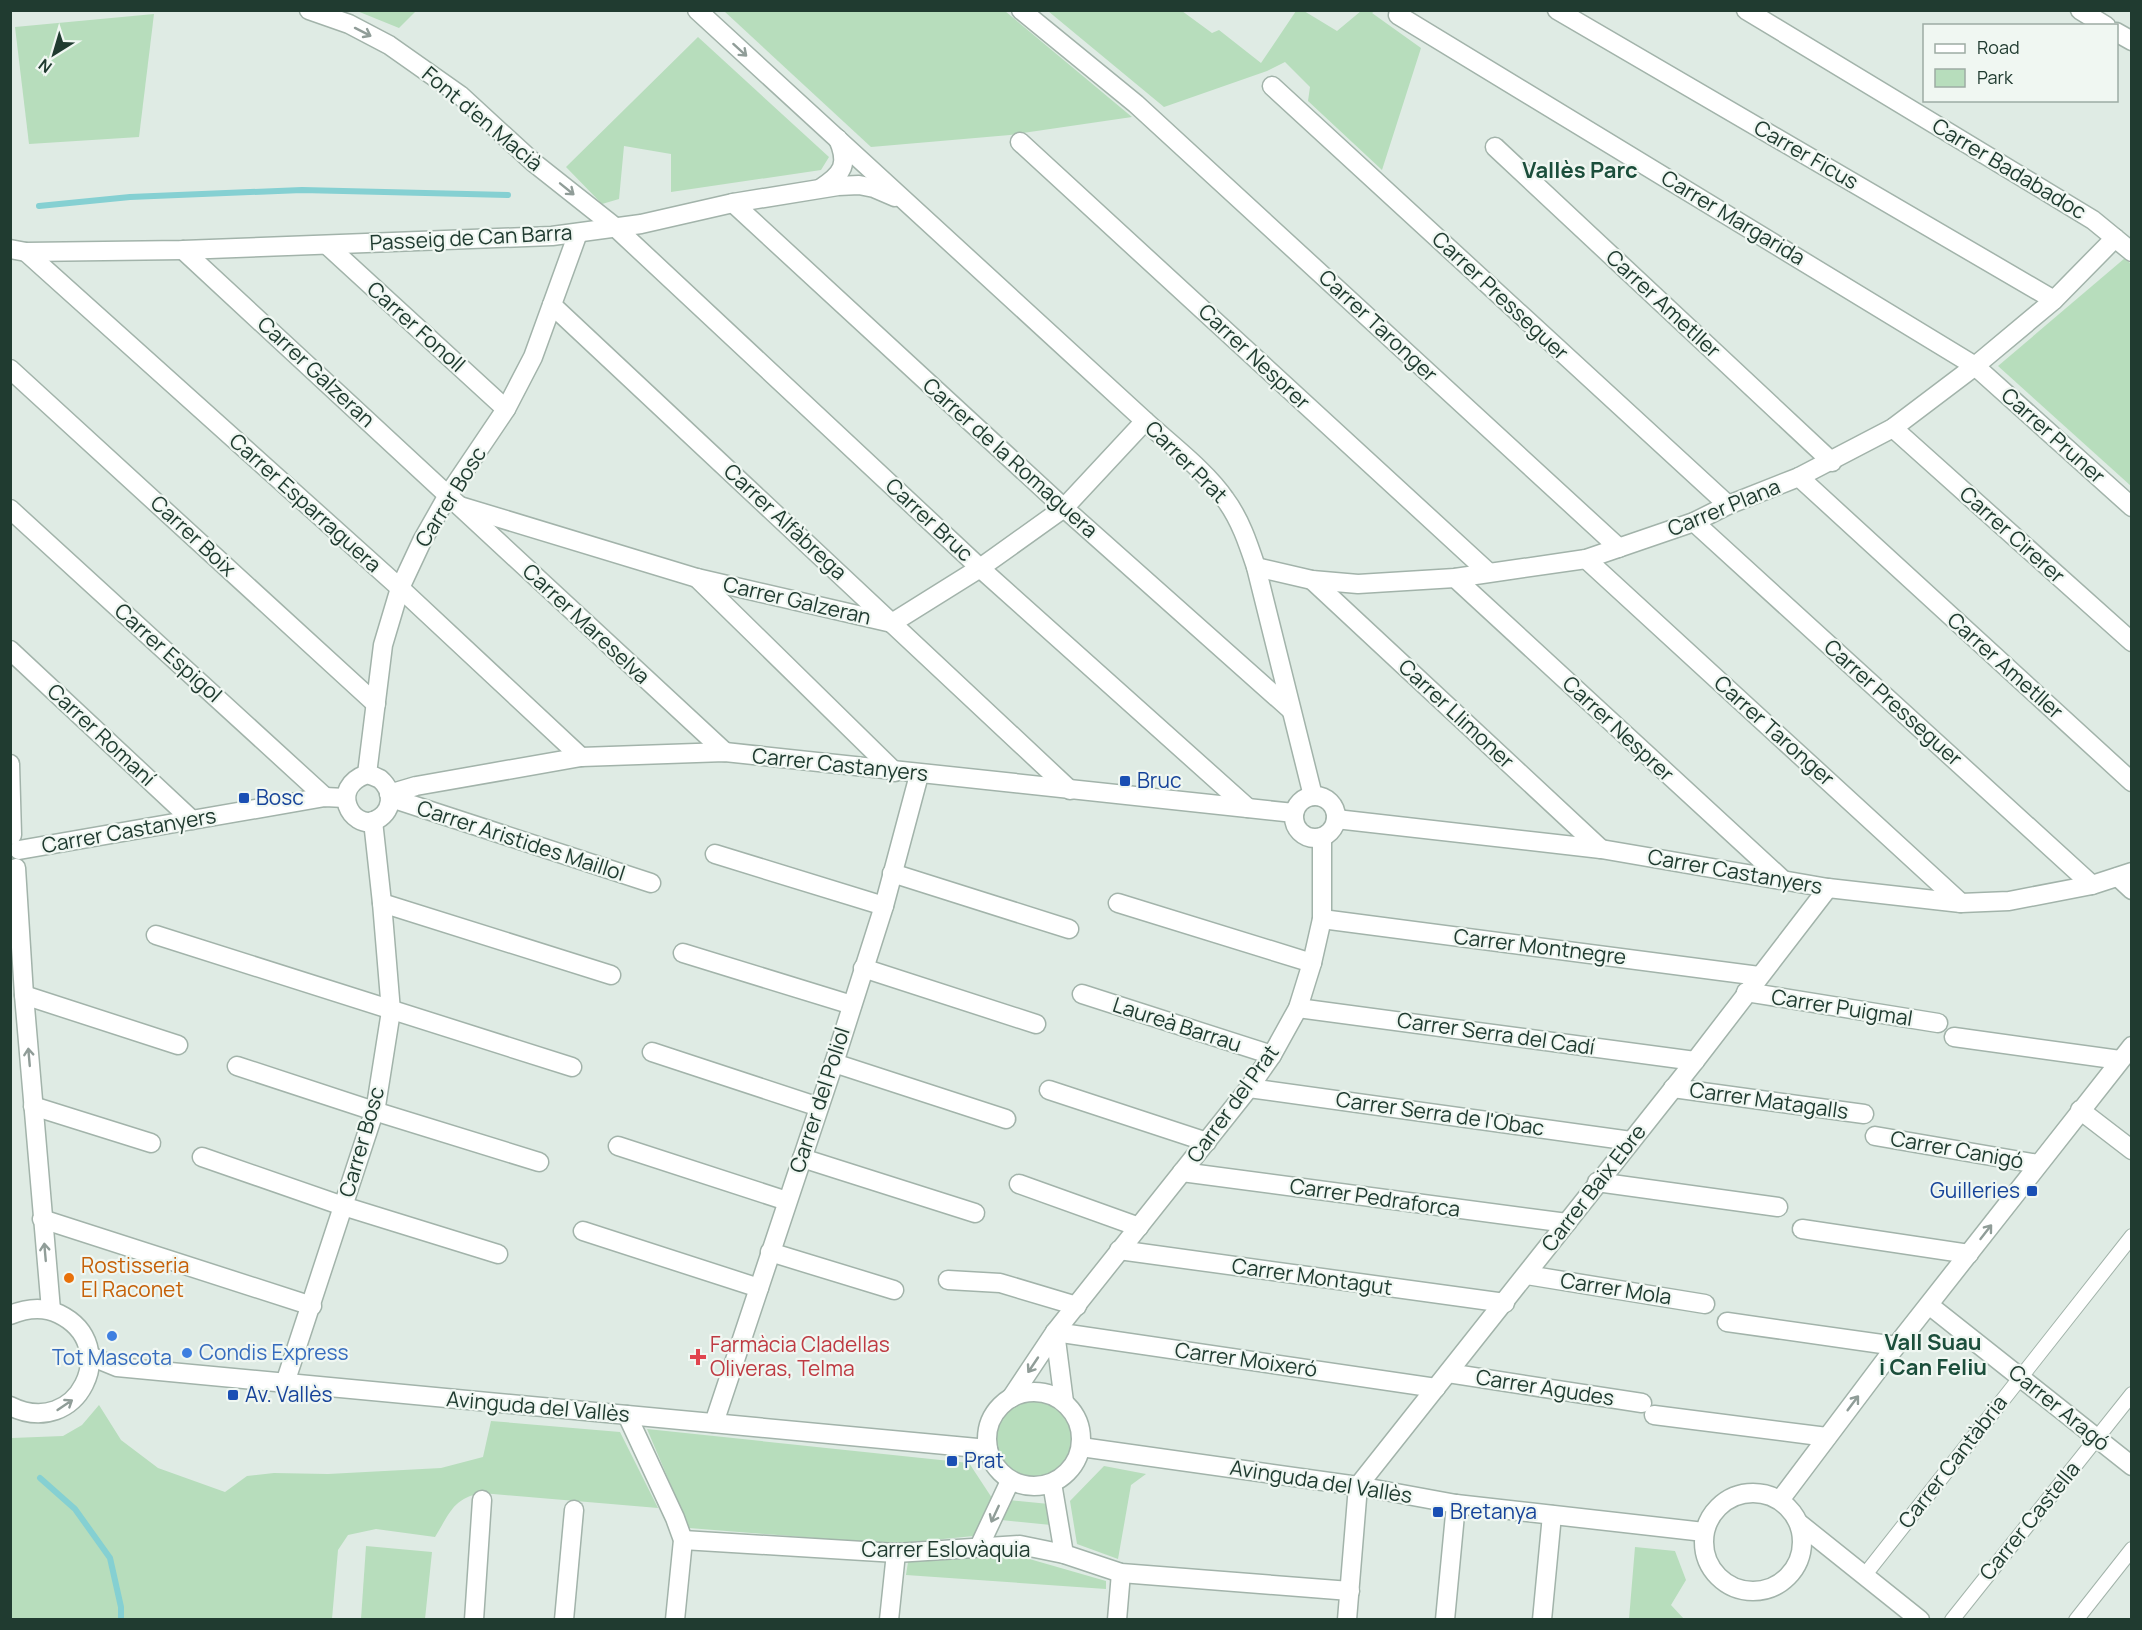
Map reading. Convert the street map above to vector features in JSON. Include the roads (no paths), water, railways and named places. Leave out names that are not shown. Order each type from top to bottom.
[{"type":"street","name":"Font d'en Macià","points":[[309,10],[349,24],[389,45],[459,95],[533,162],[615,227]]},
{"type":"street","points":[[697,10],[920,214]]},
{"type":"street","name":"Carrer Taronger","points":[[1021,10],[1136,104],[1619,548]]},
{"type":"street","name":"Carrer Ficus","points":[[1557,10],[2054,300]]},
{"type":"street","name":"Carrer Badabadoc","points":[[1746,10],[2093,220],[2132,252]]},
{"type":"street","points":[[2080,10],[2103,24]]},
{"type":"street","name":"Carrer Margarida","points":[[1398,15],[1976,366]]},
{"type":"street","name":"Carrer Presseguer","points":[[1272,86],[1728,505]]},
{"type":"street","points":[[820,189],[834,180],[844,163],[844,152],[838,139]]},
{"type":"street","name":"Carrer Nesprer","points":[[1020,142],[1488,572]]},
{"type":"street","name":"Carrer Ametller","points":[[1495,147],[1832,462]]},
{"type":"street","name":"Passeig de Can Barra","points":[[18,250],[183,250],[578,233],[641,224],[733,203],[859,185],[892,195],[920,214]]},
{"type":"street","name":"Carrer de la Romaguera","points":[[733,203],[1064,508],[1292,710]]},
{"type":"street","name":"Carrer Prat","points":[[920,214],[1210,480],[1224,497],[1245,535],[1256,567],[1313,796]]},
{"type":"street","name":"Carrer Bruc","points":[[615,227],[980,568],[1248,808]]},
{"type":"street","name":"Carrer Bosc","points":[[366,774],[383,645],[400,588],[422,541],[454,500],[533,357],[578,233]]},
{"type":"street","name":"Carrer Plana","points":[[1256,567],[1312,580],[1358,584],[1455,578],[1586,560],[1694,522],[1728,505],[1832,462],[1893,428],[1976,366],[2054,300],[2115,238]]},
{"type":"street","name":"Carrer Fonoll","points":[[327,245],[506,409]]},
{"type":"street","name":"Carrer Esparraguera","points":[[18,250],[400,588],[581,757]]},
{"type":"street","name":"Carrer Galzeran","points":[[183,250],[454,500],[697,578],[892,623],[980,568],[1064,508],[1145,421]]},
{"type":"street","name":"Carrer Alfàbrega","points":[[552,304],[1070,790]]},
{"type":"street","name":"Carrer Pruner","points":[[1976,366],[2132,507]]},
{"type":"street","name":"Carrer Boix","points":[[10,369],[376,704]]},
{"type":"street","name":"Carrer Cirerer","points":[[1893,428],[2132,642]]},
{"type":"street","name":"Carrer Ametller","points":[[1799,477],[2132,782]]},
{"type":"street","name":"Carrer Mareselva","points":[[454,500],[725,752]]},
{"type":"street","name":"Carrer Espigol","points":[[10,509],[325,796]]},
{"type":"street","name":"Carrer Presseguer","points":[[1694,522],[2092,885]]},
{"type":"street","name":"Carrer Taronger","points":[[1586,560],[1961,903]]},
{"type":"street","points":[[697,578],[895,772]]},
{"type":"street","name":"Carrer Nesprer","points":[[1455,578],[1782,879]]},
{"type":"street","name":"Carrer Llimoner","points":[[1312,580],[1601,849]]},
{"type":"street","name":"Carrer Romaní","points":[[10,650],[192,820]]},
{"type":"street","name":"Carrer Castanyers","points":[[390,796],[416,786],[581,757],[725,752],[919,775],[1294,813]]},
{"type":"street","points":[[10,764],[14,839],[18,863],[13,872],[51,1310]]},
{"type":"street","points":[[366,774],[379,778],[390,796],[388,810],[373,821],[359,819],[348,807],[345,798],[347,789],[353,781],[366,774]]},
{"type":"street","name":"Carrer del Poliol","points":[[714,1423],[884,906],[919,775]]},
{"type":"street","name":"Carrer Castanyers","points":[[14,839],[192,820],[325,796],[345,798]]},
{"type":"street","name":"Carrer Aristides Maillol","points":[[390,796],[651,883]]},
{"type":"street","points":[[1313,796],[1321,796],[1327,800],[1335,812],[1336,819],[1332,831],[1322,837],[1307,837],[1296,828],[1294,813],[1300,802],[1313,796]]},
{"type":"street","name":"Carrer Castanyers","points":[[1336,819],[1601,849],[1828,888],[1961,903],[2009,901],[2092,885],[2125,875]]},
{"type":"street","name":"Carrer Bosc","points":[[285,1383],[374,1111],[392,1011],[373,821]]},
{"type":"street","name":"Carrer del Prat","points":[[1011,1398],[1055,1332],[1207,1142],[1272,1055],[1298,1008],[1312,963],[1322,919],[1322,837]]},
{"type":"street","points":[[716,854],[884,906]]},
{"type":"street","points":[[892,873],[1069,929]]},
{"type":"street","points":[[2125,875],[2132,890]]},
{"type":"street","name":"Carrer Baix Ebre","points":[[1358,1486],[1505,1303],[1828,888]]},
{"type":"street","points":[[382,903],[611,975]]},
{"type":"street","points":[[1118,903],[1312,963]]},
{"type":"street","name":"Carrer Montnegre","points":[[1322,919],[1759,976]]},
{"type":"street","points":[[156,935],[572,1067]]},
{"type":"street","points":[[683,953],[852,1005]]},
{"type":"street","points":[[863,968],[1036,1024]]},
{"type":"street","name":"Carrer Puigmal","points":[[1746,992],[1938,1023]]},
{"type":"street","name":"Laureà Barrau","points":[[1082,994],[1272,1055]]},
{"type":"street","points":[[24,995],[178,1045]]},
{"type":"street","name":"Carrer Serra del Cadí","points":[[1298,1008],[1695,1061]]},
{"type":"street","points":[[1953,1038],[2120,1060]]},
{"type":"street","points":[[1780,1500],[1896,1346],[2132,1046]]},
{"type":"street","points":[[652,1052],[819,1107]]},
{"type":"street","points":[[834,1063],[1006,1119]]},
{"type":"street","points":[[237,1066],[539,1162]]},
{"type":"street","name":"Carrer Serra de l'Obac","points":[[1249,1088],[1631,1141]]},
{"type":"street","name":"Carrer Matagalls","points":[[1673,1088],[1864,1114]]},
{"type":"street","points":[[1049,1090],[1207,1142]]},
{"type":"street","points":[[33,1106],[151,1143]]},
{"type":"street","points":[[2080,1110],[2132,1150]]},
{"type":"street","name":"Carrer Canigó","points":[[1875,1136],[2038,1164]]},
{"type":"street","points":[[618,1146],[787,1201]]},
{"type":"street","points":[[202,1157],[343,1206],[498,1254]]},
{"type":"street","points":[[802,1158],[975,1213]]},
{"type":"street","name":"Carrer Pedraforca","points":[[1182,1172],[1567,1223]]},
{"type":"street","points":[[1597,1182],[1778,1207]]},
{"type":"street","points":[[1020,1184],[1139,1227]]},
{"type":"street","points":[[42,1219],[312,1306]]},
{"type":"street","points":[[1802,1229],[1969,1254]]},
{"type":"street","points":[[583,1232],[759,1288]]},
{"type":"street","name":"Carrer Cantàbria","points":[[1864,1576],[2132,1236]]},
{"type":"street","name":"Carrer Montagut","points":[[1119,1250],[1505,1303]]},
{"type":"street","points":[[770,1252],[894,1290]]},
{"type":"street","name":"Carrer Mola","points":[[1527,1275],[1705,1304]]},
{"type":"street","points":[[948,1280],[1000,1282],[1077,1306]]},
{"type":"street","name":"Carrer Aragó","points":[[1929,1305],[2132,1466]]},
{"type":"street","points":[[10,1316],[21,1310],[36,1308],[51,1310],[70,1319],[84,1335],[90,1356],[89,1374],[82,1390],[71,1403],[56,1411],[39,1414],[21,1412],[10,1406]]},
{"type":"street","points":[[1727,1322],[1896,1346]]},
{"type":"street","points":[[1055,1332],[1064,1402]]},
{"type":"street","name":"Carrer Moixeró","points":[[1055,1332],[1436,1388]]},
{"type":"street","name":"Avinguda del Vallès","points":[[90,1356],[117,1367],[988,1449]]},
{"type":"street","name":"Carrer Agudes","points":[[1448,1373],[1648,1409],[1827,1437]]},
{"type":"street","points":[[1034,1392],[1050,1394],[1064,1402],[1079,1425],[1081,1446],[1077,1460],[1067,1474],[1052,1484],[1039,1487],[1025,1486],[1010,1481],[989,1458],[986,1442],[988,1425],[995,1411],[1011,1398],[1034,1392]]},
{"type":"street","name":"Carrer Castella","points":[[1952,1620],[2132,1394]]},
{"type":"street","points":[[627,1415],[683,1540],[675,1620]]},
{"type":"street","name":"Avinguda del Vallès","points":[[1081,1446],[1358,1486],[1456,1504],[1704,1532]]},
{"type":"street","points":[[979,1547],[1010,1481]]},
{"type":"street","points":[[1052,1484],[1064,1554]]},
{"type":"street","points":[[1347,1620],[1358,1486]]},
{"type":"street","points":[[1743,1493],[1766,1494],[1780,1500],[1796,1516],[1800,1524],[1803,1536],[1800,1560],[1783,1582],[1757,1592],[1739,1590],[1720,1580],[1706,1557],[1704,1532],[1714,1511],[1724,1501],[1743,1493]]},
{"type":"street","points":[[474,1620],[482,1500]]},
{"type":"street","points":[[1445,1620],[1456,1504]]},
{"type":"street","points":[[564,1620],[574,1510]]},
{"type":"street","points":[[1542,1620],[1552,1515]]},
{"type":"street","points":[[1800,1524],[1920,1620]]},
{"type":"street","name":"Carrer Eslovàquia","points":[[683,1540],[896,1553],[1020,1545],[1064,1554],[1121,1573],[1350,1591]]},
{"type":"street","points":[[2076,1620],[2132,1549]]},
{"type":"street","points":[[889,1620],[896,1553]]},
{"type":"street","points":[[1117,1620],[1121,1573]]},
{"type":"waterway","points":[[39,206],[130,197],[302,190],[508,195]]},
{"type":"waterway","points":[[40,1478],[75,1509],[110,1558],[121,1607],[121,1620]]},
{"type":"place","name":"Bruc","points":[[1125,781]]},
{"type":"place","name":"Bosc","points":[[244,798]]},
{"type":"place","name":"Guilleries","points":[[2032,1191]]},
{"type":"place","name":"Rostisseria El Raconet","points":[[69,1278]]},
{"type":"place","name":"Tot Mascota","points":[[112,1336]]},
{"type":"place","name":"Condis Express","points":[[187,1353]]},
{"type":"place","name":"Farmàcia Cladellas Oliveras, Telma","points":[[698,1357]]},
{"type":"place","name":"Av. Vallès","points":[[233,1395]]},
{"type":"place","name":"Prat","points":[[952,1461]]},
{"type":"place","name":"Bretanya","points":[[1438,1512]]},
{"type":"district","name":"Vallès Parc","points":[[1580,170]]},
{"type":"district","name":"Vall Suau i Can Feliu","points":[[1933,1354]]}]
